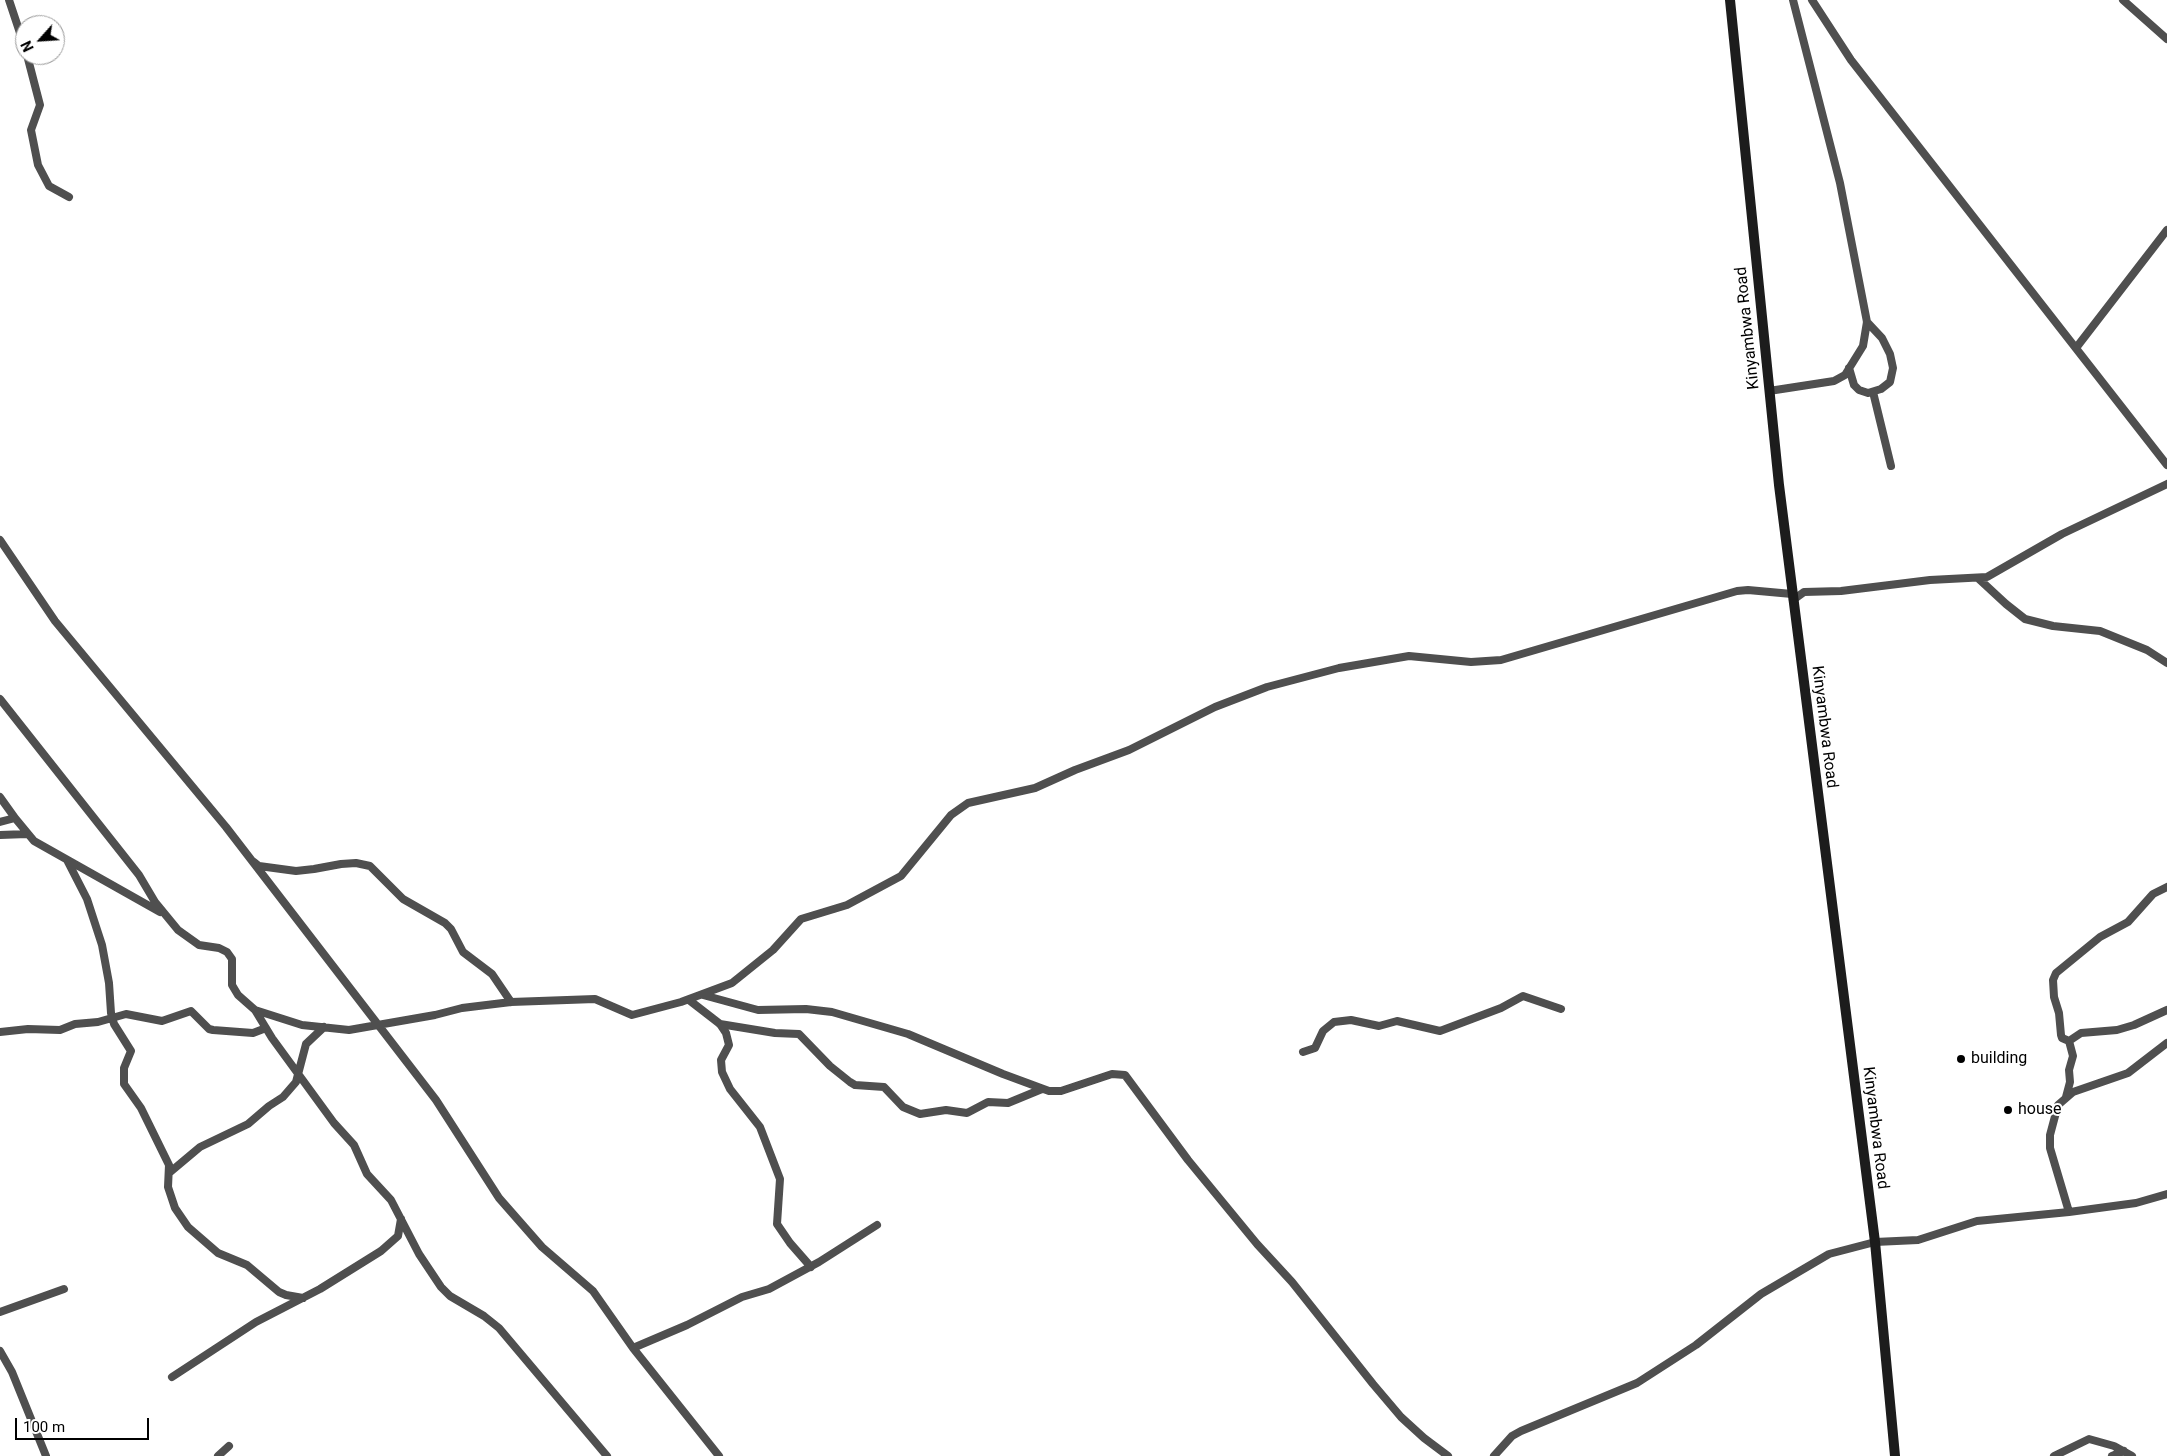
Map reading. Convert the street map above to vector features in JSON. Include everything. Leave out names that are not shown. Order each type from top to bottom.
[{"type":"street","points":[[9,0],[15,18]]},
{"type":"street","name":"Kinyambwa Road","points":[[1730,0],[1769,391],[1793,597],[1875,1242],[1896,1456]]},
{"type":"street","points":[[1769,391],[1777,392],[1787,388],[1834,381],[1845,375],[1863,346],[1867,322],[1840,183],[1793,0]]},
{"type":"street","points":[[1812,0],[1851,60],[2167,465]]},
{"type":"street","points":[[2123,0],[2167,39]]},
{"type":"street","points":[[30,65],[40,105],[31,130],[38,165],[50,186],[69,197]]},
{"type":"street","points":[[2076,348],[2167,230]]},
{"type":"street","points":[[1849,368],[1854,385],[1868,393],[1890,382],[1892,368],[1882,338],[1867,322]]},
{"type":"street","points":[[1873,392],[1891,466]]},
{"type":"street","points":[[255,1010],[302,1025],[349,1030],[379,1026],[462,1008],[511,1002],[595,999],[632,1015],[689,1000],[732,983],[774,950],[801,919],[847,905],[901,876],[951,815],[968,804],[1035,788],[1075,770],[1129,750],[1215,707],[1267,687],[1338,668],[1409,656],[1470,662],[1501,660],[1738,591],[1748,590],[1793,597],[1804,592],[1841,591],[1930,580],[1979,579],[1994,574],[2062,534],[2167,484]]},
{"type":"street","points":[[0,540],[55,621],[252,861],[436,1100],[499,1198],[542,1247],[593,1291],[632,1348],[719,1456]]},
{"type":"street","points":[[1979,579],[2025,619],[2053,626],[2100,631],[2147,650],[2167,663]]},
{"type":"street","points":[[0,699],[139,874],[164,914],[190,940],[200,945],[219,948],[232,959],[232,985],[238,995],[255,1010],[334,1123],[354,1145],[367,1174],[391,1200],[419,1254],[440,1287],[450,1296],[484,1316],[499,1328],[607,1456]]},
{"type":"street","points":[[0,797],[34,841],[164,914]]},
{"type":"street","points":[[0,822],[15,818]]},
{"type":"street","points":[[0,835],[28,834]]},
{"type":"street","points":[[67,860],[87,899],[102,945],[114,1024],[131,1051],[124,1068],[124,1084],[141,1108],[168,1165],[170,1195],[175,1208],[188,1227],[207,1245],[225,1258],[246,1265],[279,1292],[303,1298]]},
{"type":"street","points":[[252,861],[259,866],[296,870],[356,863],[370,866],[403,899],[445,924],[451,930],[463,952],[492,974],[511,1002]]},
{"type":"street","points":[[2066,1098],[2070,1082],[2069,1070],[2074,1056],[2069,1041],[2062,1038],[2061,1035],[2059,1012],[2054,997],[2053,980],[2056,973],[2100,937],[2128,922],[2153,894],[2167,887]]},
{"type":"street","points":[[703,995],[758,1010],[806,1009],[832,1012],[916,1037],[1042,1089],[1061,1091],[1112,1074],[1125,1075],[1188,1160],[1257,1244],[1292,1282],[1373,1384],[1401,1417],[1448,1456]]},
{"type":"street","points":[[1303,1052],[1315,1048],[1323,1031],[1334,1022],[1351,1020],[1379,1026],[1397,1022],[1440,1031],[1501,1008],[1523,996],[1561,1009]]},
{"type":"street","points":[[689,1000],[720,1024],[726,1033],[729,1045],[721,1060],[722,1072],[730,1089],[760,1127],[780,1179],[777,1224],[790,1243],[811,1267]]},
{"type":"street","points":[[2069,1041],[2081,1033],[2117,1030],[2134,1026],[2167,1010]]},
{"type":"street","points":[[0,1032],[28,1029],[60,1030],[75,1024],[130,1014],[162,1021],[190,1011],[209,1029],[213,1030],[252,1033],[266,1028]]},
{"type":"street","points":[[720,1024],[775,1033],[799,1034],[830,1066],[850,1082],[855,1085],[884,1087],[903,1107],[920,1114],[946,1110],[967,1113],[988,1102],[1008,1103],[1042,1089]]},
{"type":"street","points":[[169,1173],[183,1159],[210,1140],[254,1119],[293,1088],[299,1074],[306,1044],[324,1027]]},
{"type":"street","points":[[2069,1212],[2050,1148],[2050,1135],[2058,1105],[2073,1092],[2128,1073],[2167,1043]]},
{"type":"street","points":[[1494,1456],[1512,1436],[1521,1431],[1644,1379],[1696,1345],[1761,1294],[1813,1262],[1836,1252],[1875,1242],[1918,1240],[1977,1221],[2136,1203],[2167,1194]]},
{"type":"street","points":[[172,1377],[256,1322],[303,1298],[393,1243],[398,1236],[401,1219]]},
{"type":"street","points":[[632,1348],[687,1326],[742,1297],[768,1288],[811,1267],[876,1225]]},
{"type":"street","points":[[0,1312],[64,1289]]},
{"type":"street","points":[[0,1351],[12,1372],[46,1456]]},
{"type":"street","points":[[2054,1456],[2088,1439],[2114,1446],[2132,1456]]},
{"type":"street","points":[[218,1456],[229,1446]]},
{"type":"street","points":[[2112,1456],[2124,1451]]},
{"type":"place","name":"building","points":[[1961,1059]]},
{"type":"place","name":"house","points":[[2008,1110]]}]
